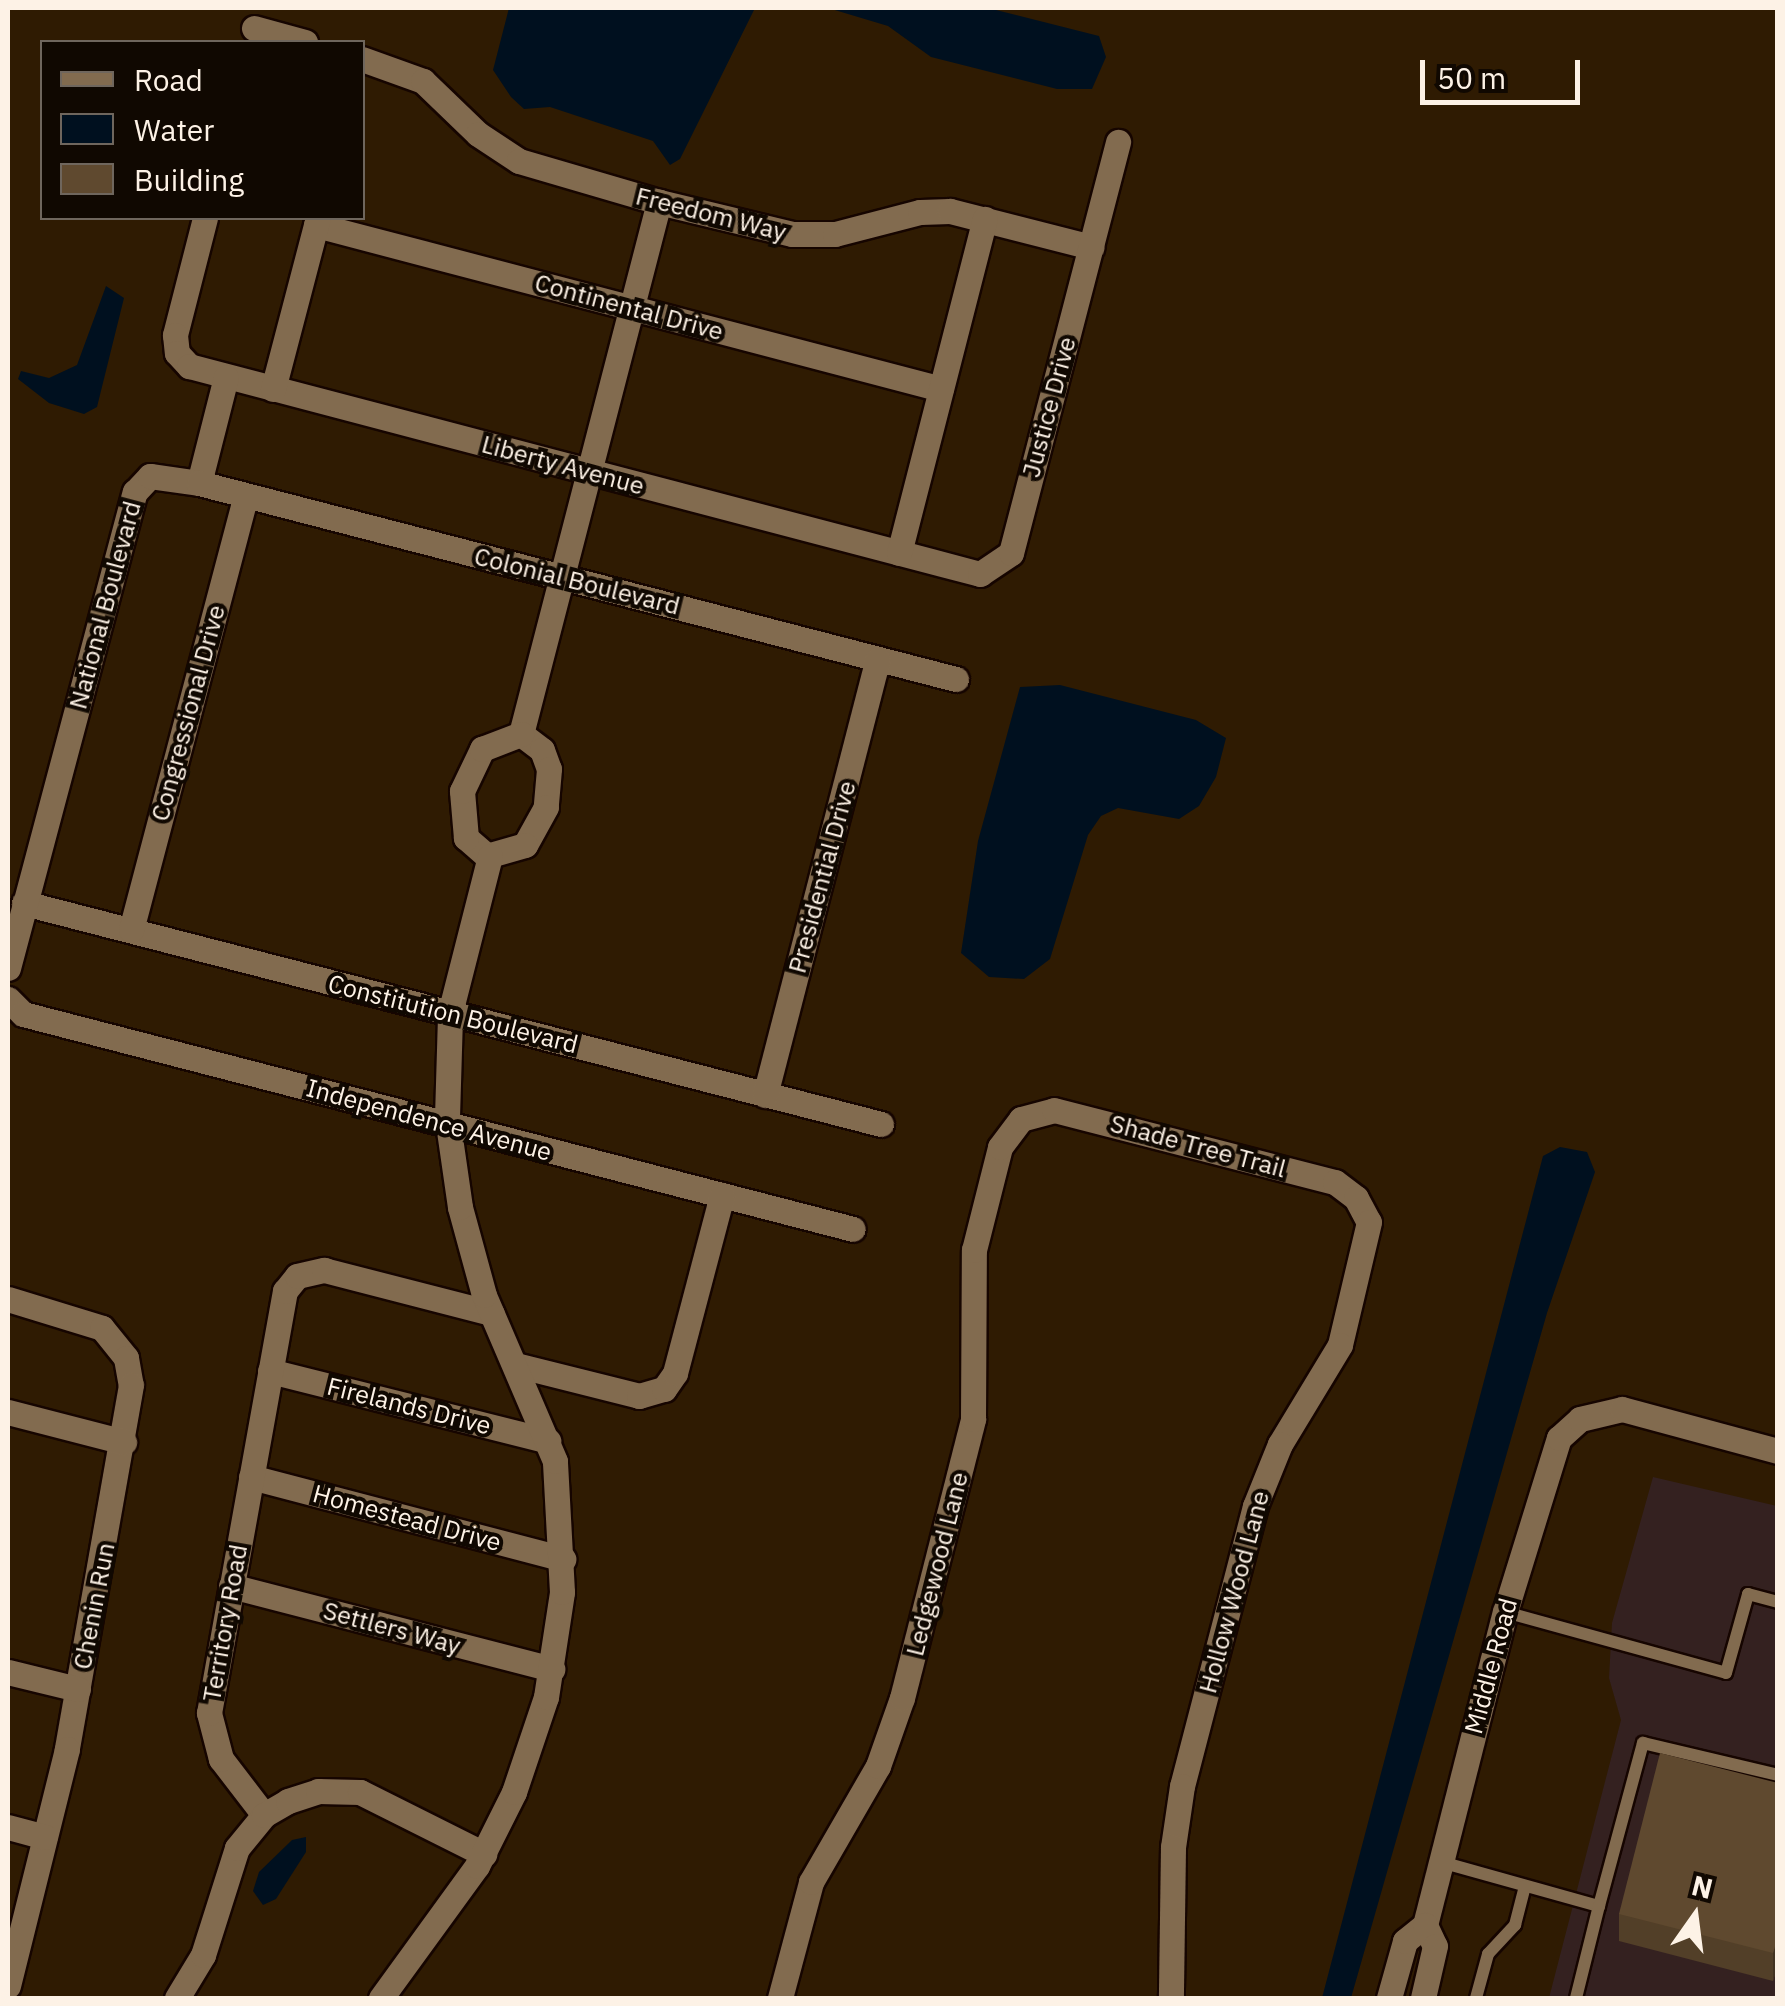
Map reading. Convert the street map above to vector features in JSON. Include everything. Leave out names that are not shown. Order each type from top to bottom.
[{"type":"street","points":[[255,26],[299,40]]},
{"type":"street","name":"Freedom Way","points":[[365,60],[424,81],[478,134],[518,160],[659,202],[792,234],[853,231],[930,210],[985,219],[1091,247]]},
{"type":"street","name":"Justice Drive","points":[[899,553],[980,574],[1008,558],[1118,142]]},
{"type":"street","points":[[521,734],[659,202]]},
{"type":"street","points":[[899,553],[985,219]]},
{"type":"street","points":[[198,483],[226,376],[189,366],[174,345],[205,220]]},
{"type":"street","points":[[273,389],[317,221]]},
{"type":"street","name":"Continental Drive","points":[[317,221],[941,389]]},
{"type":"street","name":"Liberty Avenue","points":[[226,376],[899,553]]},
{"type":"street","name":"National Boulevard","points":[[8,968],[135,492],[154,475],[198,483]]},
{"type":"street","name":"Colonial Boulevard","points":[[198,483],[956,680]]},
{"type":"street","name":"Congressional Drive","points":[[130,930],[246,496]]},
{"type":"street","name":"Presidential Drive","points":[[765,1094],[878,659]]},
{"type":"street","points":[[490,856],[466,838],[462,791],[482,748],[521,734]]},
{"type":"street","points":[[490,856],[525,845],[546,807],[550,769],[536,743],[521,734]]},
{"type":"street","points":[[382,1998],[484,1854],[530,1751],[552,1669],[563,1559],[560,1490],[548,1441],[492,1314],[460,1207],[448,1125],[450,1013],[490,856]]},
{"type":"street","name":"Constitution Boulevard","points":[[24,903],[881,1124]]},
{"type":"street","name":"Independence Avenue","points":[[8,1001],[23,1014],[853,1229]]},
{"type":"street","name":"Shade Tree Trail","points":[[1026,1116],[1054,1110],[1335,1182],[1362,1206]]},
{"type":"street","name":"Ledgewood Lane","points":[[780,1998],[811,1882],[878,1766],[902,1698],[973,1420],[977,1238],[1002,1141],[1026,1116]]},
{"type":"street","points":[[516,1365],[639,1396],[664,1388],[674,1372],[722,1195]]},
{"type":"street","name":"Hollow Wood Lane","points":[[1171,1998],[1173,1847],[1182,1786],[1260,1489],[1343,1337],[1369,1236],[1362,1206]]},
{"type":"street","name":"Territory Road","points":[[264,1815],[221,1759],[210,1727],[283,1296],[297,1276],[324,1270],[492,1314]]},
{"type":"street","name":"Chenin Run","points":[[8,1299],[92,1322],[113,1338],[131,1372],[124,1442],[78,1690],[8,1986]]},
{"type":"street","name":"Firelands Drive","points":[[270,1370],[548,1441]]},
{"type":"street","name":"Middle Road","points":[[1423,1998],[1435,1946],[1425,1925],[1438,1862],[1552,1452],[1580,1419],[1622,1408],[1778,1450]]},
{"type":"street","points":[[8,1412],[124,1442]]},
{"type":"street","name":"Homestead Drive","points":[[251,1477],[563,1559]]},
{"type":"street","name":"Settlers Way","points":[[231,1586],[552,1669]]},
{"type":"street","points":[[8,1672],[78,1690]]},
{"type":"street","points":[[177,1998],[202,1956],[237,1848],[264,1815],[318,1791],[360,1792],[484,1854]]},
{"type":"street","points":[[8,1827],[45,1836]]},
{"type":"street","name":"Middle Road","points":[[1389,1998],[1405,1941],[1425,1925]]},
{"type":"lane","points":[[1505,1612],[1726,1672],[1748,1594],[1778,1602]]},
{"type":"lane","points":[[1576,1998],[1643,1743],[1778,1775]]},
{"type":"lane","points":[[1438,1862],[1600,1906]]},
{"type":"lane","points":[[1476,1998],[1488,1954],[1515,1925],[1525,1886]]},
{"type":"shaded area","points":[[1653,1477],[1777,1506],[1777,1998],[1549,1998],[1621,1720],[1609,1678],[1612,1623]]},
{"type":"water","points":[[509,8],[755,8],[680,159],[670,165],[653,141],[550,107],[524,109],[511,97],[493,70]]},
{"type":"water","points":[[828,8],[988,8],[1099,36],[1106,57],[1092,89],[1057,89],[931,57],[888,26]]},
{"type":"water","points":[[106,286],[124,298],[97,407],[84,414],[49,403],[18,379],[21,371],[49,378],[77,365]]},
{"type":"water","points":[[1060,685],[1196,720],[1226,738],[1216,777],[1199,806],[1179,819],[1118,808],[1101,816],[1088,835],[1050,959],[1024,979],[989,977],[961,953],[978,841],[1020,687]]},
{"type":"water","points":[[1560,1147],[1587,1152],[1595,1172],[1547,1313],[1351,1998],[1322,1998],[1543,1156]]},
{"type":"water","points":[[306,1837],[306,1852],[276,1899],[263,1905],[253,1891],[259,1872],[292,1840]]},
{"type":"building","points":[[1660,1753],[1778,1783],[1778,1937],[1773,1953],[1619,1914]]}]
